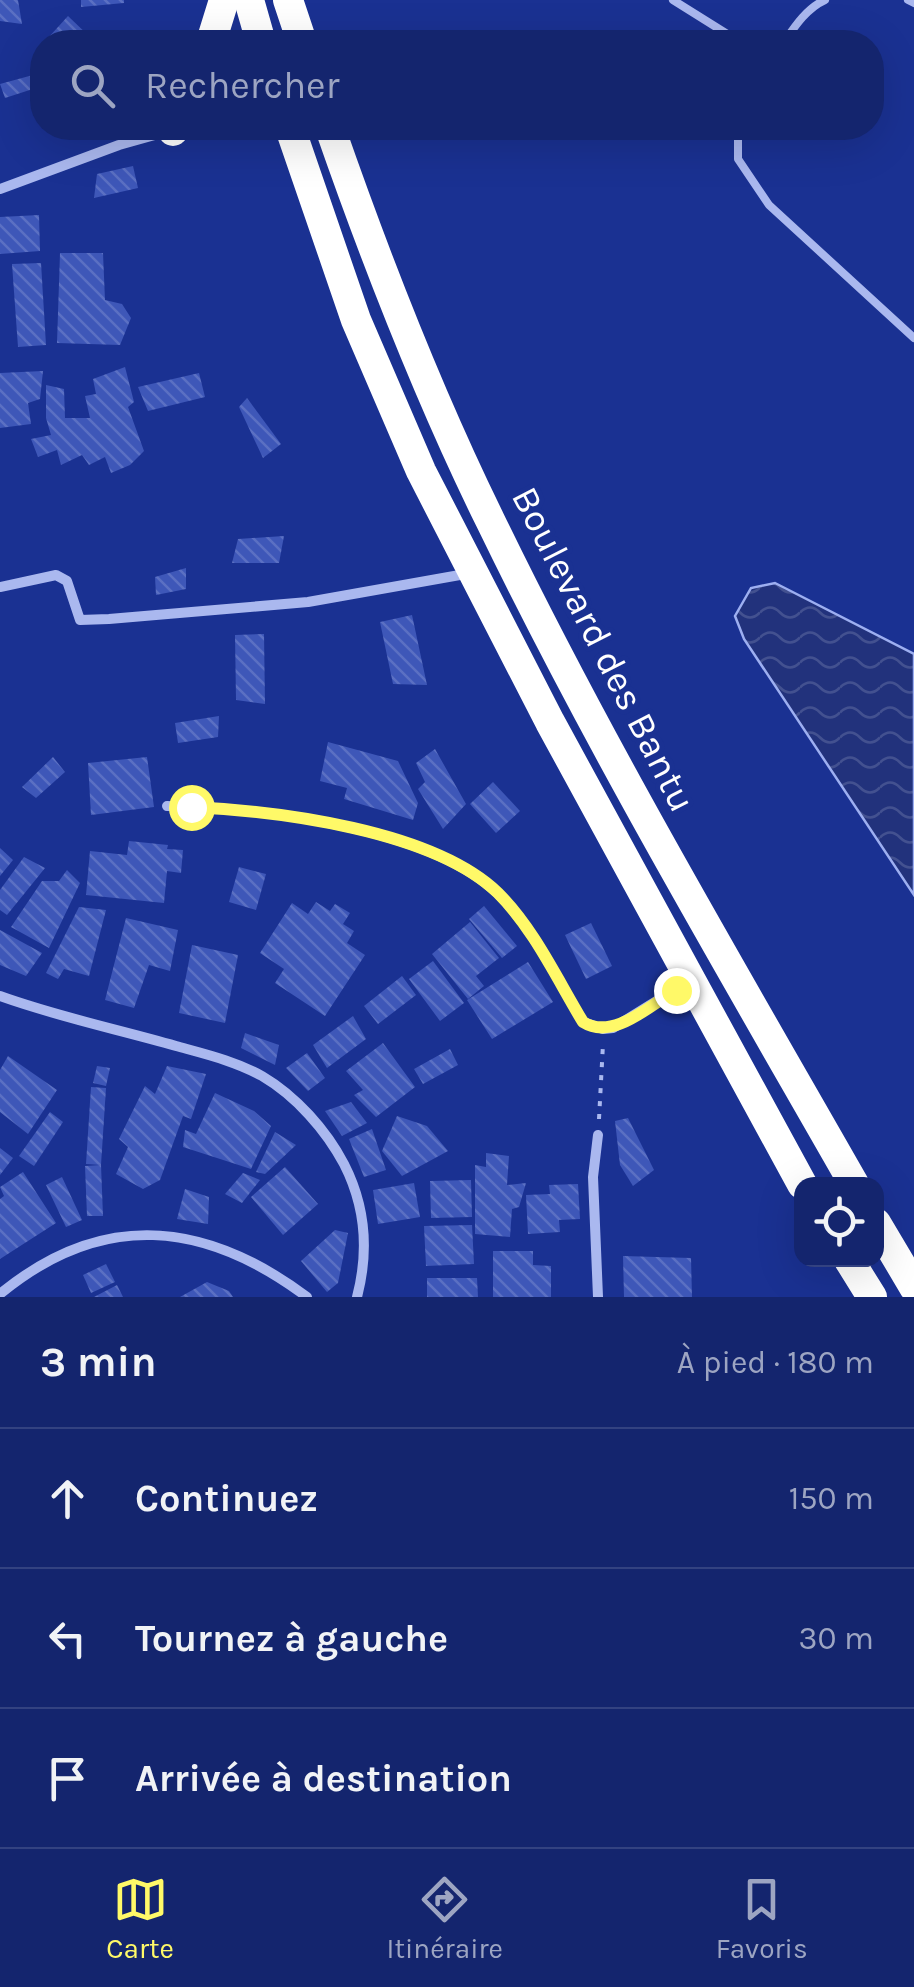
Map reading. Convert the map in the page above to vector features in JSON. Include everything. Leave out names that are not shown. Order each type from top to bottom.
[{"type":"highway","points":[[215,30],[224,0]]},
{"type":"highway","points":[[250,0],[258,30]]},
{"type":"highway","points":[[288,0],[298,30]]},
{"type":"highway","name":"Boulevard des Bantu","points":[[294,140],[336,266],[378,373],[472,573],[798,1177]]},
{"type":"highway","name":"Boulevard des Bantu","points":[[334,140],[388,283],[488,518],[651,828],[850,1177]]},
{"type":"highway","points":[[884,1236],[914,1287]]},
{"type":"highway","points":[[854,1267],[872,1297]]},
{"type":"street","points":[[0,189],[138,140]]},
{"type":"street","points":[[0,587],[56,575],[68,580],[80,620],[325,600],[472,573]]},
{"type":"street","points":[[167,806],[253,810],[315,820],[373,834],[448,862],[482,881],[508,905],[547,960],[583,1022],[603,1030],[613,1028],[692,979]]},
{"type":"street","points":[[0,996],[62,1018],[219,1058],[264,1077],[280,1089],[324,1133],[352,1182],[365,1234],[357,1297]]},
{"type":"street","points":[[598,1135],[594,1177],[598,1297]]},
{"type":"street","points":[[0,1294],[69,1251],[116,1238],[152,1234],[211,1244],[307,1297]]},
{"type":"lane","points":[[673,0],[721,30]]},
{"type":"lane","points":[[792,30],[825,0]]},
{"type":"lane","points":[[738,140],[738,159],[770,205],[914,338]]},
{"type":"path","points":[[598,1135],[603,1030]]},
{"type":"water","points":[[775,583],[914,654],[914,895],[744,639],[735,616],[751,588]]},
{"type":"building","points":[[0,0],[18,0],[22,24],[0,21]]},
{"type":"building","points":[[81,0],[124,0],[124,3],[81,7]]},
{"type":"building","points":[[68,16],[83,30],[55,30]]},
{"type":"building","points":[[30,76],[30,90],[5,98],[0,84]]},
{"type":"building","points":[[133,166],[138,188],[94,198],[97,174]]},
{"type":"building","points":[[39,215],[40,251],[0,254],[0,217]]},
{"type":"building","points":[[60,253],[103,253],[105,300],[122,304],[131,318],[120,345],[57,343]]},
{"type":"building","points":[[41,263],[46,345],[18,347],[12,264]]},
{"type":"building","points":[[125,367],[134,402],[128,407],[144,451],[130,465],[111,473],[105,457],[89,465],[82,455],[61,465],[57,450],[38,457],[31,439],[51,435],[46,418],[46,385],[64,389],[65,418],[90,418],[85,396],[96,394],[93,379]]},
{"type":"building","points":[[43,371],[40,399],[28,403],[31,424],[0,428],[0,373]]},
{"type":"building","points":[[199,373],[205,397],[148,411],[138,387]]},
{"type":"building","points":[[247,398],[281,444],[263,458],[239,407]]},
{"type":"building","points":[[284,536],[279,563],[232,563],[238,539]]},
{"type":"building","points":[[186,568],[186,589],[156,595],[155,577]]},
{"type":"building","points":[[412,615],[427,685],[393,684],[380,622]]},
{"type":"building","points":[[264,634],[265,704],[236,700],[235,635]]},
{"type":"building","points":[[219,716],[218,737],[178,743],[175,723]]},
{"type":"building","points":[[328,742],[398,761],[418,803],[413,820],[344,799],[347,788],[320,781]]},
{"type":"building","points":[[435,749],[466,804],[443,829],[418,789],[425,782],[416,763]]},
{"type":"building","points":[[53,757],[65,772],[36,798],[22,787]]},
{"type":"building","points":[[147,757],[154,807],[91,815],[88,763]]},
{"type":"building","points":[[493,782],[520,811],[496,833],[470,804]]},
{"type":"building","points":[[129,841],[183,850],[181,873],[167,871],[164,903],[86,895],[90,851],[127,855]]},
{"type":"building","points":[[0,848],[13,860],[0,876]]},
{"type":"building","points":[[24,857],[45,868],[7,915],[0,910],[0,890]]},
{"type":"building","points":[[239,867],[266,874],[256,910],[229,902]]},
{"type":"building","points":[[67,870],[80,883],[49,948],[11,927],[42,881],[59,881]]},
{"type":"building","points":[[316,902],[330,911],[335,904],[350,913],[343,924],[354,931],[347,943],[365,955],[325,1016],[275,983],[284,969],[260,953],[292,903],[308,914]]},
{"type":"building","points":[[484,906],[517,946],[502,958],[469,919]]},
{"type":"building","points":[[79,907],[106,910],[89,976],[64,969],[58,979],[46,973]]},
{"type":"building","points":[[126,918],[178,930],[170,971],[149,965],[134,1008],[105,1000]]},
{"type":"building","points":[[470,922],[499,958],[476,976],[484,986],[468,999],[432,954]]},
{"type":"building","points":[[591,923],[612,966],[586,979],[565,935]]},
{"type":"building","points":[[0,930],[42,953],[26,976],[0,965]]},
{"type":"building","points":[[192,945],[238,955],[225,1023],[179,1013]]},
{"type":"building","points":[[433,961],[464,1003],[440,1021],[409,979]]},
{"type":"building","points":[[528,962],[553,1002],[492,1039],[467,1000]]},
{"type":"building","points":[[402,976],[416,995],[378,1024],[364,1006]]},
{"type":"building","points":[[353,1016],[366,1039],[327,1068],[313,1045]]},
{"type":"building","points":[[245,1033],[279,1045],[275,1065],[241,1048]]},
{"type":"building","points":[[383,1043],[415,1087],[376,1117],[354,1095],[363,1090],[346,1071]]},
{"type":"building","points":[[450,1049],[458,1065],[423,1084],[414,1069]]},
{"type":"building","points":[[307,1053],[325,1078],[308,1091],[286,1068]]},
{"type":"building","points":[[8,1056],[57,1090],[28,1134],[0,1112],[0,1070]]},
{"type":"building","points":[[97,1066],[110,1068],[106,1086],[93,1083]]},
{"type":"building","points":[[167,1066],[206,1074],[191,1119],[183,1116],[160,1180],[143,1189],[116,1174],[128,1147],[119,1139],[145,1086],[155,1094]]},
{"type":"building","points":[[91,1087],[106,1088],[101,1165],[86,1164]]},
{"type":"building","points":[[215,1093],[254,1111],[271,1126],[251,1169],[183,1147],[185,1130],[196,1134]]},
{"type":"building","points":[[351,1102],[367,1123],[342,1136],[325,1111]]},
{"type":"building","points":[[50,1112],[63,1122],[34,1166],[19,1156]]},
{"type":"building","points":[[397,1116],[427,1126],[448,1151],[402,1176],[382,1151]]},
{"type":"building","points":[[628,1118],[654,1170],[633,1186],[620,1165],[615,1121]]},
{"type":"building","points":[[372,1129],[386,1170],[364,1177],[349,1139]]},
{"type":"building","points":[[275,1132],[296,1145],[265,1174],[256,1172]]},
{"type":"building","points":[[0,1148],[13,1158],[0,1175]]},
{"type":"building","points":[[486,1153],[509,1156],[507,1185],[526,1183],[519,1207],[512,1209],[510,1237],[475,1234],[475,1165],[486,1167]]},
{"type":"building","points":[[101,1165],[103,1216],[87,1216],[85,1166]]},
{"type":"building","points":[[285,1167],[318,1204],[283,1235],[251,1197]]},
{"type":"building","points":[[23,1172],[56,1223],[0,1259],[0,1199],[4,1196],[0,1187]]},
{"type":"building","points":[[243,1173],[260,1180],[242,1203],[225,1194]]},
{"type":"building","points":[[62,1177],[82,1220],[66,1227],[46,1185]]},
{"type":"building","points":[[471,1180],[472,1217],[431,1218],[430,1181]]},
{"type":"building","points":[[414,1183],[420,1217],[378,1224],[373,1190]]},
{"type":"building","points":[[578,1184],[580,1219],[559,1220],[560,1232],[528,1234],[526,1195],[550,1194],[549,1185]]},
{"type":"building","points":[[185,1189],[209,1197],[208,1224],[177,1219]]},
{"type":"building","points":[[472,1225],[474,1264],[426,1266],[424,1226]]},
{"type":"building","points":[[335,1230],[348,1233],[338,1283],[327,1292],[301,1261]]},
{"type":"building","points":[[493,1251],[533,1251],[533,1265],[551,1266],[551,1297],[493,1297]]},
{"type":"building","points":[[623,1256],[691,1258],[692,1297],[624,1297]]},
{"type":"building","points":[[106,1264],[115,1282],[91,1293],[83,1275]]},
{"type":"building","points":[[427,1278],[477,1278],[478,1297],[427,1297]]},
{"type":"building","points":[[207,1282],[229,1291],[233,1297],[180,1297]]},
{"type":"building","points":[[117,1285],[123,1297],[94,1297]]},
{"type":"route","points":[[191,807],[253,810],[352,828],[417,849],[466,871],[508,905],[547,960],[583,1022],[590,1026],[613,1028],[676,990]]}]
